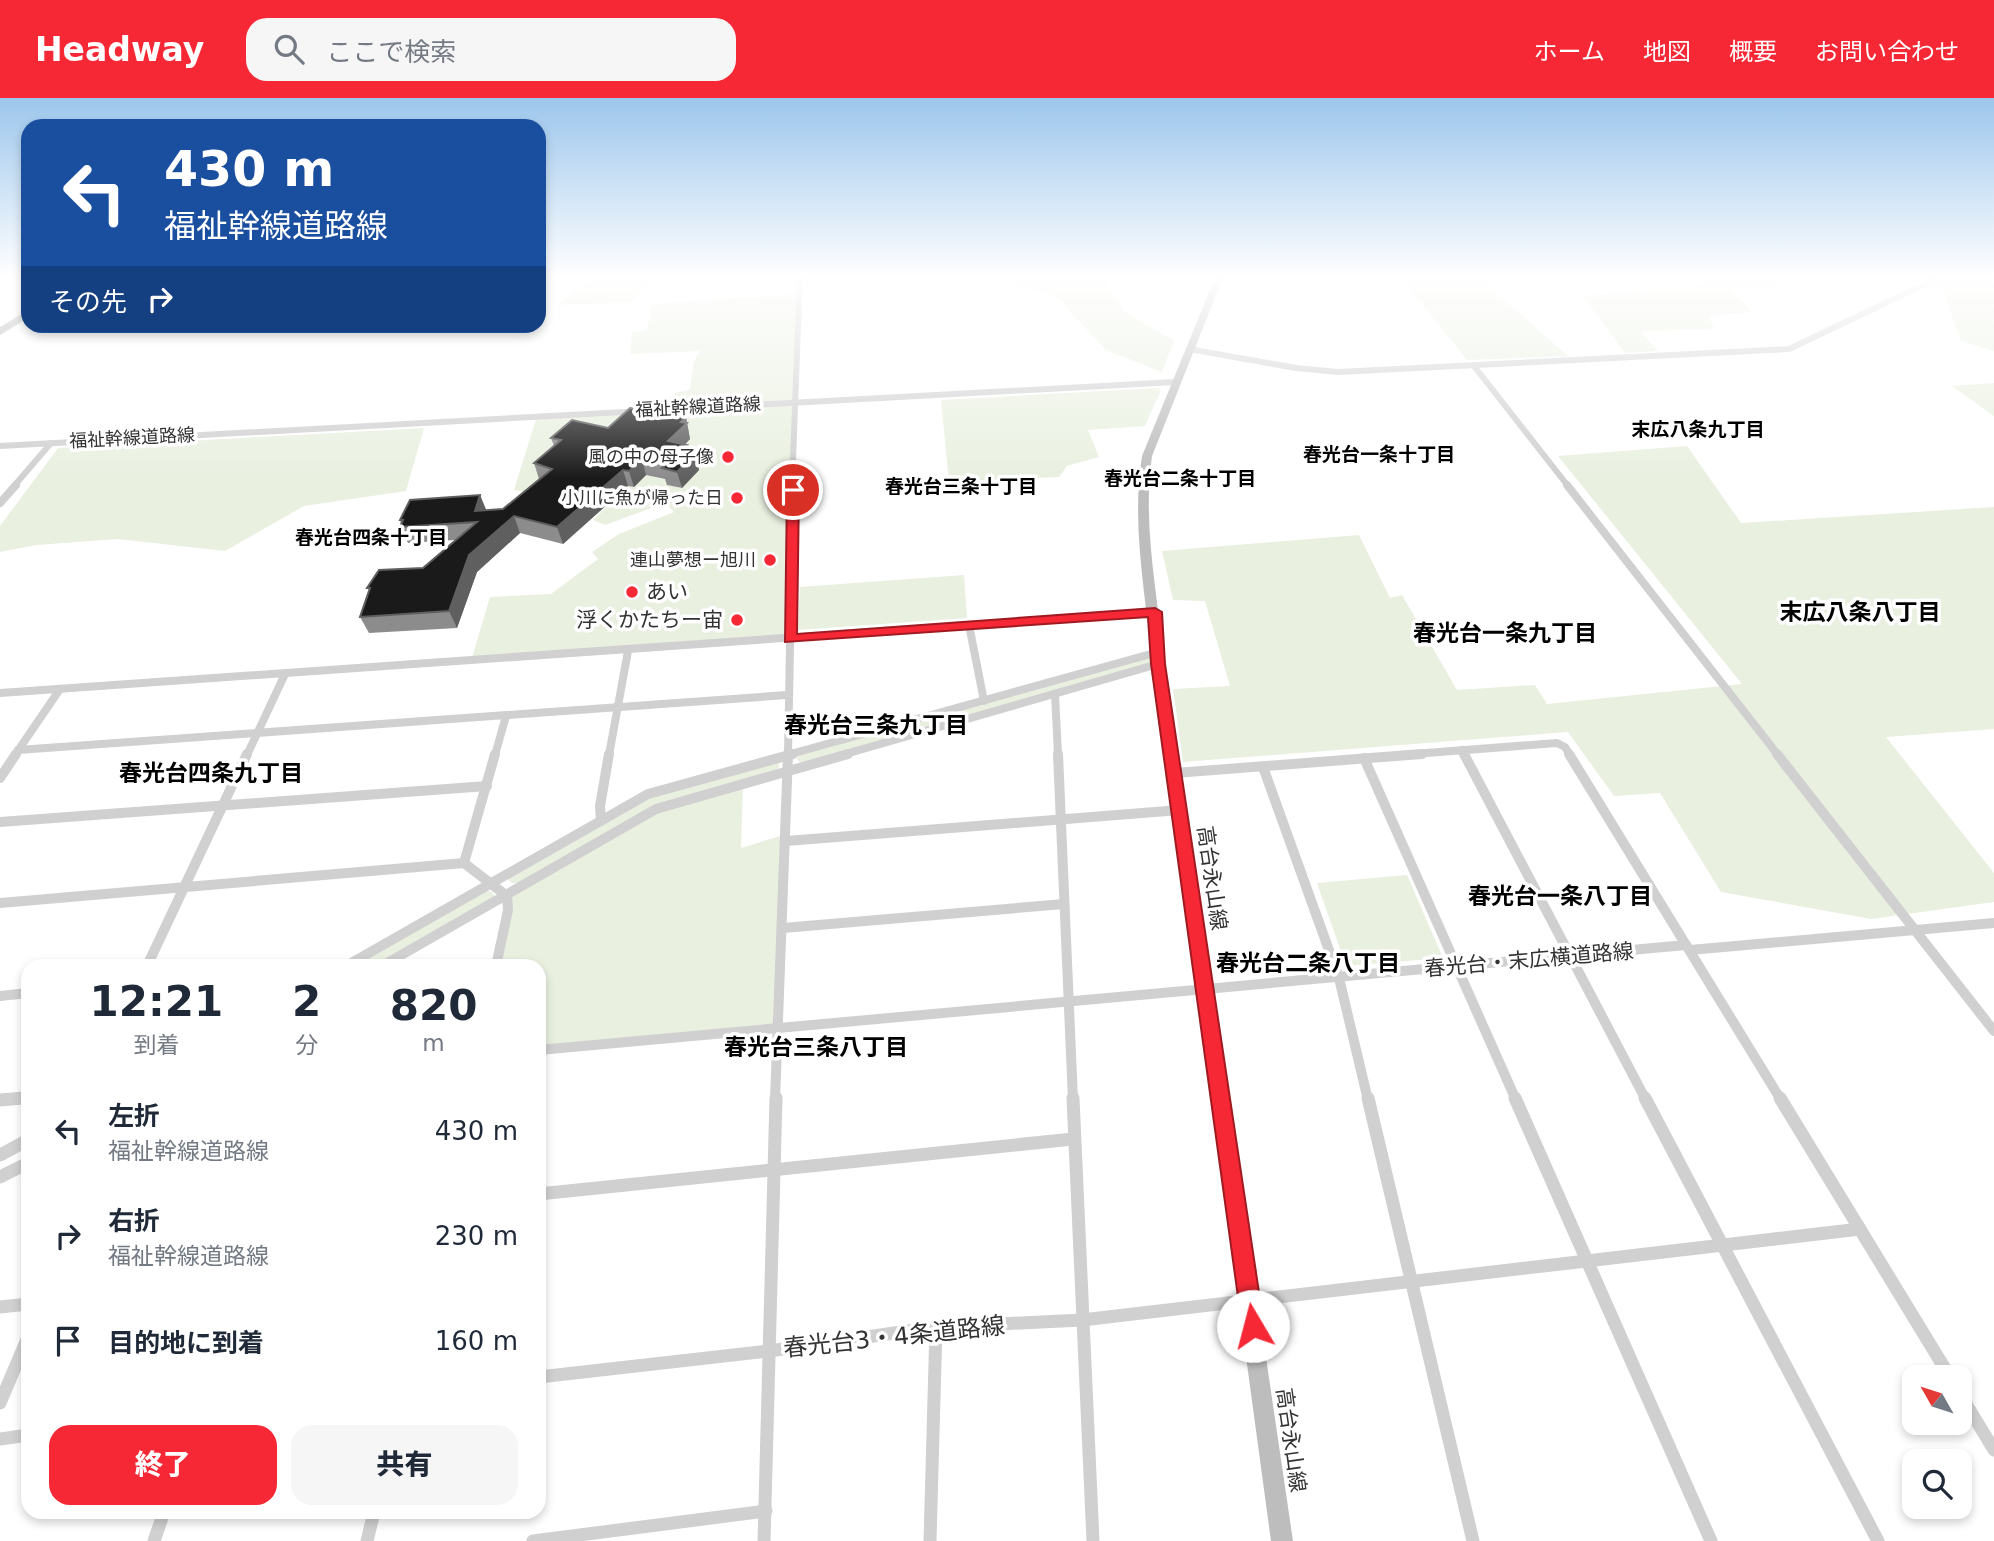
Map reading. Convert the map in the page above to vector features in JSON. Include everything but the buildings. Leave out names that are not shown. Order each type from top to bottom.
[{"type":"street","points":[[764,1541],[786,841],[787,695],[797,342]]},
{"type":"street","name":"高台永山線","points":[[1192,342],[1147,456],[1142,482],[1143,520],[1158,658],[1282,1541]]},
{"type":"street","points":[[1189,349],[1296,368],[1338,372],[1798,347],[1807,342]]},
{"type":"street","points":[[1474,366],[1994,1031]]},
{"type":"street","name":"福祉幹線道路線","points":[[0,446],[1175,382]]},
{"type":"street","points":[[0,503],[51,443]]},
{"type":"street","points":[[0,693],[1155,612]]},
{"type":"street","points":[[969,625],[984,701]]},
{"type":"street","points":[[601,821],[600,806],[628,651]]},
{"type":"street","points":[[394,959],[656,810],[1055,694],[1158,658]]},
{"type":"street","points":[[359,959],[648,794],[786,758],[984,701],[1158,658]]},
{"type":"street","points":[[150,959],[285,674]]},
{"type":"street","points":[[0,778],[60,689]]},
{"type":"street","points":[[1055,694],[1093,1541]]},
{"type":"street","points":[[18,750],[787,695]]},
{"type":"street","points":[[464,863],[506,716]]},
{"type":"street","points":[[1175,773],[1557,743],[1565,747],[1943,1365]]},
{"type":"street","points":[[1462,750],[1878,1541]]},
{"type":"street","points":[[1364,758],[1711,1541]]},
{"type":"street","points":[[1263,767],[1339,978],[1473,1541]]},
{"type":"street","points":[[0,822],[487,786]]},
{"type":"street","points":[[786,841],[1180,810]]},
{"type":"street","points":[[0,902],[464,863],[507,896],[508,910],[498,959]]},
{"type":"street","points":[[783,928],[1064,904]]},
{"type":"street","name":"春光台・末広横道路線","points":[[546,1049],[1571,956],[1994,923]]},
{"type":"street","points":[[0,996],[21,994]]},
{"type":"street","points":[[0,1100],[21,1098]]},
{"type":"street","points":[[546,1193],[1073,1139]]},
{"type":"street","points":[[0,1155],[21,1144]]},
{"type":"street","points":[[0,1177],[21,1166]]},
{"type":"street","name":"春光台3・4条道路線","points":[[546,1376],[769,1351],[936,1327],[1082,1320],[1860,1229]]},
{"type":"street","points":[[0,1307],[21,1305]]},
{"type":"street","points":[[930,1541],[936,1327]]},
{"type":"street","points":[[0,1403],[21,1354]]},
{"type":"street","points":[[1972,1414],[1994,1450]]},
{"type":"street","points":[[0,1439],[21,1436]]},
{"type":"street","points":[[534,1541],[766,1511]]},
{"type":"street","points":[[153,1541],[161,1519]]},
{"type":"street","points":[[367,1541],[372,1519]]},
{"type":"green space","points":[[631,342],[798,342],[790,639],[471,661],[490,597],[551,594],[598,559],[592,552],[619,534],[674,512],[665,503],[605,525],[593,520],[628,486],[634,487],[637,484],[633,483],[643,474],[671,481],[668,485],[682,488],[699,470],[685,467],[690,461],[655,453],[661,448],[672,451],[677,445],[683,446],[690,440],[685,438],[689,433],[634,425],[619,438],[657,447],[642,461],[621,456],[615,459],[627,447],[577,436],[557,454],[604,465],[595,473],[588,471],[582,477],[570,476],[578,468],[559,463],[540,479],[551,482],[536,494],[514,490],[537,416],[671,409],[675,393],[690,390],[694,361],[700,351],[630,354]]},
{"type":"green space","points":[[1099,342],[1173,342],[1162,372],[1106,350]]},
{"type":"green space","points":[[1453,342],[1552,342],[1568,356],[1467,360]]},
{"type":"green space","points":[[1617,342],[1650,342],[1658,351],[1625,353]]},
{"type":"green space","points":[[1965,342],[1994,342],[1994,351]]},
{"type":"green space","points":[[1994,383],[1994,416],[1952,386]]},
{"type":"green space","points":[[1158,388],[1161,390],[1145,426],[1088,430],[1099,457],[1067,466],[1059,477],[949,482],[941,400]]},
{"type":"green space","points":[[424,428],[406,491],[304,506],[225,551],[118,539],[37,545],[0,552],[0,526],[58,448]]},
{"type":"green space","points":[[1687,446],[1741,523],[1994,507],[1994,729],[1886,737],[1994,873],[1994,902],[1871,919],[1721,892],[1660,793],[1614,796],[1568,732],[1183,762],[1173,689],[1230,686],[1205,601],[1173,600],[1162,551],[1359,535],[1390,598],[1402,595],[1457,690],[1535,685],[1547,704],[1742,684],[1558,456]]},
{"type":"green space","points":[[964,575],[967,618],[798,630],[800,587]]},
{"type":"green space","points":[[1150,655],[1151,663],[804,762],[799,762],[797,758],[801,753]]},
{"type":"green space","points":[[780,761],[778,770],[655,806],[517,883],[508,879],[650,797]]},
{"type":"green space","points":[[743,784],[741,848],[787,834],[778,1029],[546,1049],[546,959],[497,959],[507,896],[656,809]]},
{"type":"green space","points":[[1407,875],[1443,958],[1346,966],[1317,883]]},
{"type":"green space","points":[[487,891],[492,892],[495,897],[388,959],[366,959]]},
{"type":"place","name":"風の中の母子像","points":[[728,457]]},
{"type":"place","name":"小川に魚が帰った日","points":[[737,498]]},
{"type":"place","name":"連山夢想ー旭川","points":[[770,560]]},
{"type":"place","name":"あい","points":[[632,592]]},
{"type":"place","name":"浮くかたちー宙","points":[[737,620]]},
{"type":"district","name":"末広八条九丁目","points":[[1698,429]]},
{"type":"district","name":"春光台一条十丁目","points":[[1379,454]]},
{"type":"district","name":"春光台二条十丁目","points":[[1180,478]]},
{"type":"district","name":"春光台三条十丁目","points":[[961,486]]},
{"type":"district","name":"春光台四条十丁目","points":[[371,537]]},
{"type":"district","name":"末広八条八丁目","points":[[1860,612]]},
{"type":"district","name":"春光台一条九丁目","points":[[1505,633]]},
{"type":"district","name":"春光台三条九丁目","points":[[876,725]]},
{"type":"district","name":"春光台四条九丁目","points":[[211,773]]},
{"type":"district","name":"春光台一条八丁目","points":[[1560,896]]},
{"type":"district","name":"春光台二条八丁目","points":[[1308,963]]},
{"type":"district","name":"春光台三条八丁目","points":[[816,1047]]},
{"type":"route","points":[[793,490],[790,639],[1155,612],[1158,664],[1253,1326]]}]
